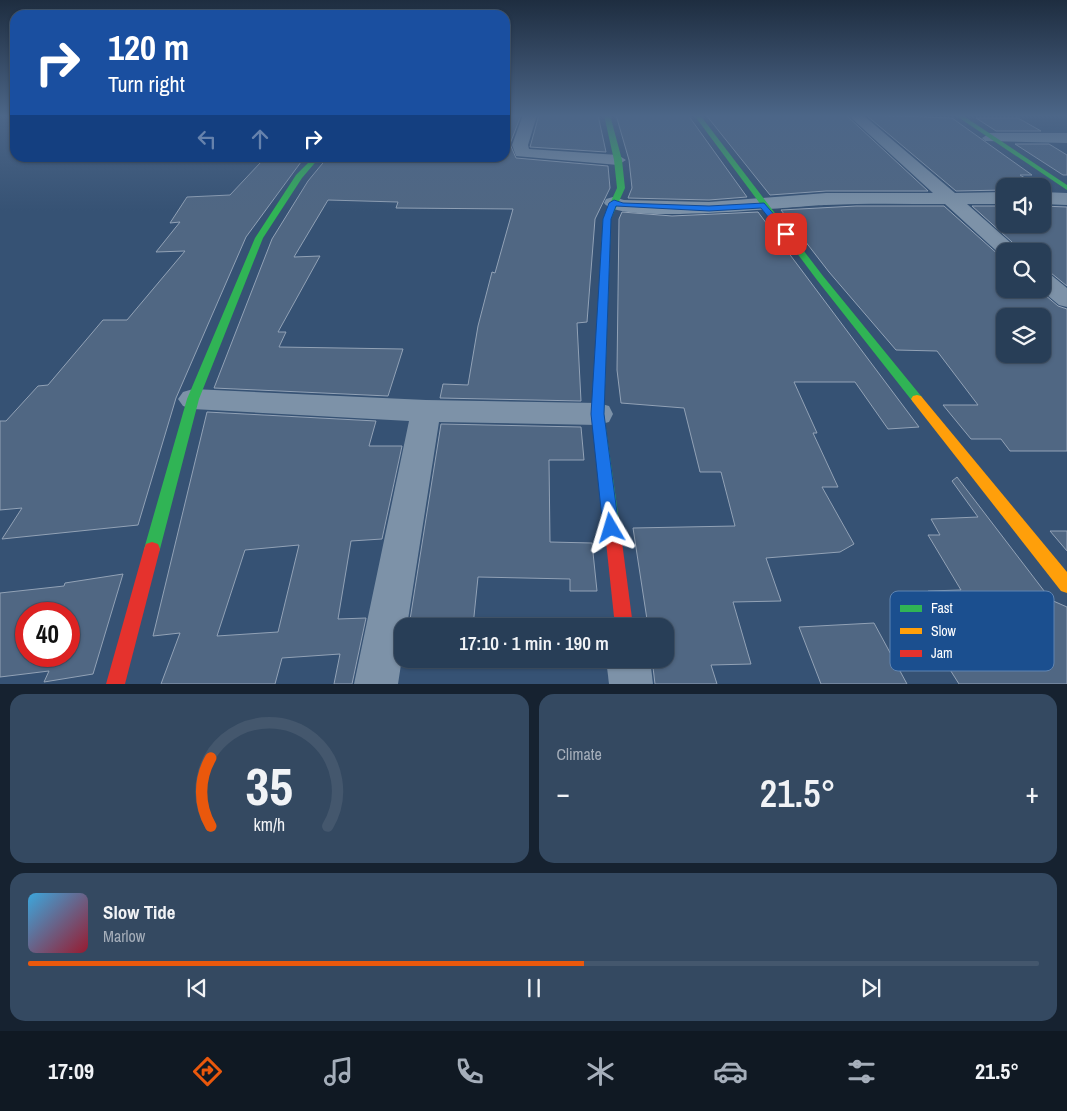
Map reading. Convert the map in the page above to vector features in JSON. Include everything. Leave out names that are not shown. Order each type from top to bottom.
[{"type":"street","points":[[520,147],[522,154],[618,160]]},
{"type":"street","points":[[615,147],[621,188],[607,219],[598,414],[623,618]]},
{"type":"street","points":[[721,147],[764,205],[1067,585]]},
{"type":"street","points":[[891,147],[1001,243]]},
{"type":"street","points":[[1004,147],[1067,188]]},
{"type":"street","points":[[115,684],[193,399],[259,238],[299,177],[312,162]]},
{"type":"street","points":[[614,203],[622,206],[709,208],[826,199],[996,198]]},
{"type":"street","points":[[1051,199],[1067,200]]},
{"type":"street","points":[[1051,287],[1067,300]]},
{"type":"street","points":[[193,399],[426,411],[598,414]]},
{"type":"street","points":[[376,684],[426,411]]},
{"type":"street","points":[[629,668],[631,684]]},
{"type":"building","points":[[510,147],[516,158],[608,166],[610,188],[595,219],[587,322],[577,323],[581,401],[440,398],[443,384],[468,385],[478,326],[492,272],[495,273],[513,209],[396,208],[398,202],[328,200],[294,257],[320,256],[278,332],[286,332],[279,347],[403,349],[388,396],[214,388],[272,239],[308,181],[324,162],[510,162]]},
{"type":"building","points":[[530,147],[605,147],[606,152]]},
{"type":"building","points":[[625,147],[711,147],[747,197],[709,200],[628,198],[632,188],[629,160]]},
{"type":"building","points":[[732,147],[880,147],[928,191],[826,191],[770,195]]},
{"type":"building","points":[[904,147],[993,147],[1032,175],[1020,175],[1025,178],[996,178],[996,190],[956,191]]},
{"type":"building","points":[[1020,147],[1054,147],[1067,155],[1067,175],[1063,175]]},
{"type":"building","points":[[261,162],[301,162],[246,237],[176,398],[138,525],[2,539],[22,508],[0,510],[0,421],[6,421],[38,386],[48,385],[103,320],[127,320],[185,251],[156,252],[180,222],[170,223],[187,197],[230,195]]},
{"type":"building","points":[[856,206],[944,206],[996,253],[996,298],[1049,298],[1058,306],[1067,309],[1067,451],[1010,451],[1001,439],[971,439],[943,405],[978,405],[937,351],[896,350],[829,272],[781,210]]},
{"type":"building","points":[[972,206],[996,206],[996,228]]},
{"type":"building","points":[[1051,206],[1067,207],[1067,286],[1051,273],[1051,243],[1013,243],[1002,233],[1051,233]]},
{"type":"building","points":[[622,212],[672,216],[758,212],[919,427],[888,429],[855,382],[794,382],[817,433],[813,433],[838,487],[822,487],[854,544],[840,552],[766,558],[781,601],[733,602],[751,664],[711,665],[717,684],[655,684],[653,668],[674,668],[674,618],[647,618],[633,528],[735,526],[721,472],[700,472],[684,408],[621,403],[617,370],[619,219]]},
{"type":"building","points":[[207,412],[376,421],[369,446],[402,446],[382,539],[351,541],[338,619],[366,618],[352,684],[334,684],[340,654],[282,658],[275,684],[161,684],[180,633],[153,636]],"holes":[[[299,545],[278,632],[217,636],[245,550]]]},
{"type":"building","points":[[441,424],[581,427],[584,460],[549,460],[550,542],[592,543],[597,591],[570,591],[570,579],[478,577],[474,618],[410,618]]},
{"type":"building","points":[[957,477],[1044,591],[928,591],[961,590],[928,535],[940,535],[931,519],[978,517],[952,481]]},
{"type":"building","points":[[1050,531],[1067,531],[1067,551]]},
{"type":"building","points":[[123,574],[93,674],[44,682],[49,671],[0,677],[0,593],[64,586],[65,583]]},
{"type":"building","points":[[1054,601],[1067,607],[1067,684],[959,684],[951,671],[1054,671]]},
{"type":"building","points":[[874,623],[890,653],[890,671],[900,671],[907,684],[821,684],[799,627]]},
{"type":"traffic: fast","points":[[614,542],[598,414],[607,219],[621,188],[615,147]]},
{"type":"traffic: fast","points":[[721,147],[820,278],[917,399]]},
{"type":"traffic: fast","points":[[1006,147],[1067,188]]},
{"type":"traffic: fast","points":[[152,549],[193,399],[259,238],[299,177],[312,162]]},
{"type":"traffic: slow","points":[[917,399],[1067,585]]},
{"type":"traffic: jam","points":[[614,542],[623,618]]},
{"type":"traffic: jam","points":[[115,684],[152,549]]},
{"type":"route","points":[[611,528],[598,414],[607,219],[614,203],[622,206],[709,208],[764,205],[786,234]]}]
